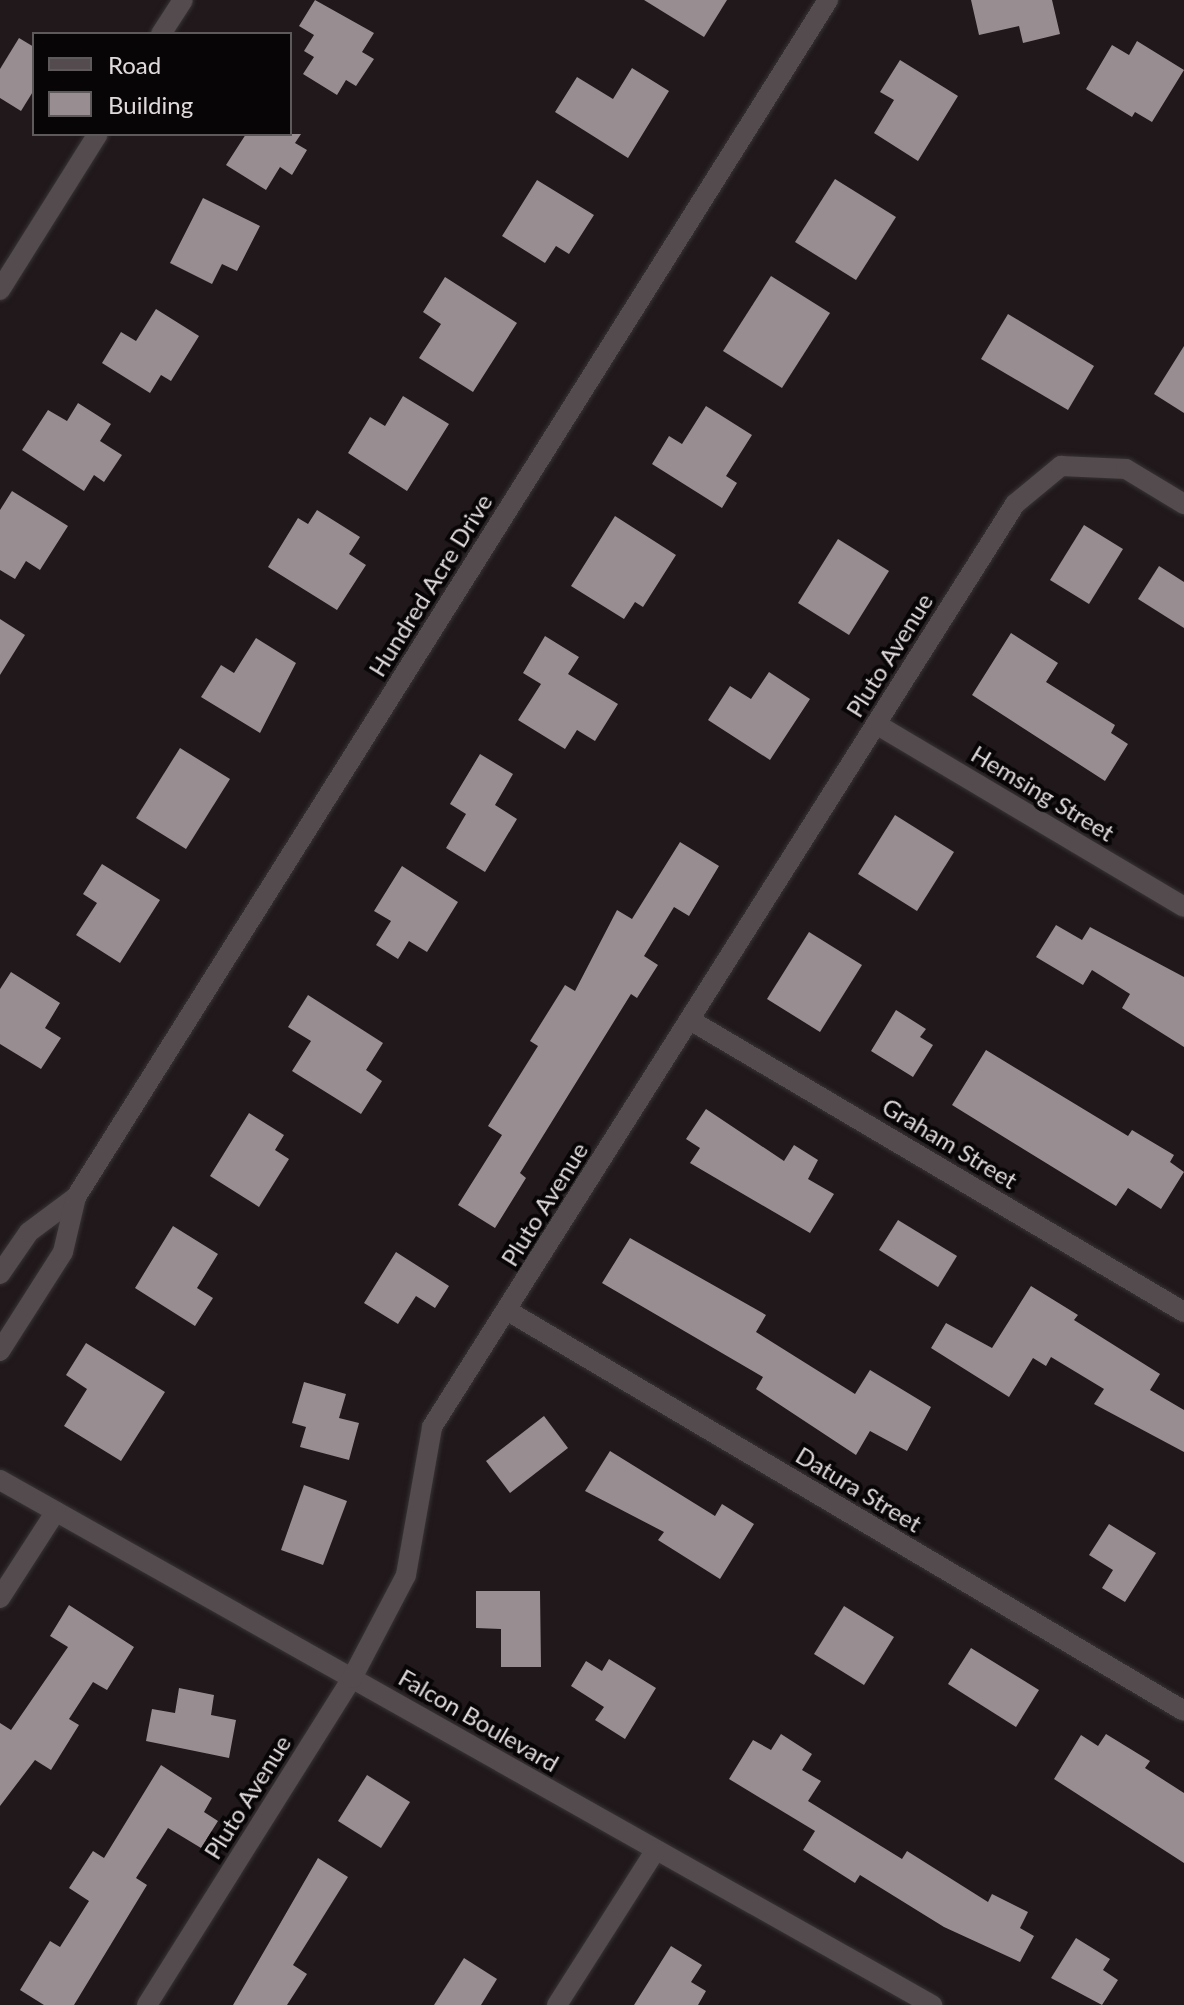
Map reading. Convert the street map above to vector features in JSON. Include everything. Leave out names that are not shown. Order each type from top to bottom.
[{"type":"street","points":[[162,32],[183,0]]},
{"type":"street","name":"Hundred Acre Drive","points":[[0,1351],[63,1252],[76,1197],[828,0]]},
{"type":"street","points":[[0,290],[97,136]]},
{"type":"street","name":"Pluto Avenue","points":[[147,2005],[352,1678],[406,1575],[432,1427],[1015,504],[1061,466],[1126,469],[1184,504]]},
{"type":"street","name":"Hemsing Street","points":[[876,724],[1184,907]]},
{"type":"street","name":"Graham Street","points":[[690,1020],[1184,1312]]},
{"type":"street","name":"Hundred Acre Drive","points":[[0,1274],[29,1232],[76,1197]]},
{"type":"street","name":"Datura Street","points":[[508,1311],[1184,1711]]},
{"type":"street","name":"Falcon Boulevard","points":[[0,1480],[932,2005]]},
{"type":"street","points":[[0,1598],[56,1511]]},
{"type":"street","points":[[557,2005],[655,1851]]},
{"type":"building","points":[[315,0],[374,33],[362,52],[374,59],[356,86],[346,80],[337,95],[303,74],[314,57],[304,51],[314,35],[299,26]]},
{"type":"building","points":[[644,0],[727,0],[704,37]]},
{"type":"building","points":[[971,0],[1052,0],[1060,34],[1023,43],[1019,26],[979,35]]},
{"type":"building","points":[[19,38],[32,46],[32,93],[21,111],[0,98],[0,69]]},
{"type":"building","points":[[1137,41],[1184,70],[1152,122],[1135,112],[1132,117],[1086,89],[1112,45],[1129,55]]},
{"type":"building","points":[[900,60],[958,96],[918,161],[874,133],[894,100],[880,92]]},
{"type":"building","points":[[632,68],[669,91],[628,158],[555,112],[577,77],[613,99]]},
{"type":"building","points":[[301,134],[295,143],[307,150],[292,175],[280,167],[266,190],[226,165],[245,136]]},
{"type":"building","points":[[835,179],[896,217],[856,280],[795,242]]},
{"type":"building","points":[[537,180],[594,215],[569,254],[556,246],[545,263],[502,236]]},
{"type":"building","points":[[203,198],[260,226],[237,271],[222,264],[212,284],[170,263]]},
{"type":"building","points":[[771,276],[830,313],[782,388],[723,351]]},
{"type":"building","points":[[445,277],[517,323],[473,392],[419,358],[441,324],[423,312]]},
{"type":"building","points":[[156,309],[199,336],[171,381],[161,375],[150,393],[102,363],[121,332],[136,341]]},
{"type":"building","points":[[1008,314],[1094,366],[1068,410],[981,359]]},
{"type":"building","points":[[1184,346],[1184,413],[1154,394]]},
{"type":"building","points":[[403,396],[449,424],[407,491],[348,453],[370,417],[385,426]]},
{"type":"building","points":[[78,403],[111,424],[100,441],[122,455],[104,482],[94,475],[84,491],[22,450],[48,410],[67,421]]},
{"type":"building","points":[[706,406],[752,435],[726,476],[737,483],[722,508],[652,464],[669,436],[682,444]]},
{"type":"building","points":[[12,491],[68,526],[40,570],[26,561],[15,579],[0,570],[0,510]]},
{"type":"building","points":[[317,510],[360,537],[349,554],[366,565],[337,610],[268,567],[298,518],[308,524]]},
{"type":"building","points":[[615,516],[676,555],[643,607],[635,602],[624,619],[571,586]]},
{"type":"building","points":[[1084,525],[1123,549],[1089,604],[1050,580]]},
{"type":"building","points":[[838,539],[889,571],[849,635],[798,603]]},
{"type":"building","points":[[1159,566],[1184,582],[1184,628],[1138,599]]},
{"type":"building","points":[[0,619],[25,635],[0,675]]},
{"type":"building","points":[[1011,633],[1058,663],[1046,682],[1115,725],[1111,733],[1128,744],[1105,781],[972,695]]},
{"type":"building","points":[[545,636],[579,657],[568,674],[618,704],[595,741],[577,730],[565,749],[518,720],[541,684],[523,673]]},
{"type":"building","points":[[256,638],[296,663],[260,733],[201,697],[221,665],[234,673]]},
{"type":"building","points":[[769,672],[810,699],[770,760],[708,720],[730,686],[751,699]]},
{"type":"building","points":[[180,748],[230,779],[186,849],[136,818]]},
{"type":"building","points":[[480,754],[513,774],[495,805],[517,819],[485,872],[446,848],[466,814],[450,804]]},
{"type":"building","points":[[895,815],[954,852],[917,911],[858,874]]},
{"type":"building","points":[[680,842],[719,866],[689,916],[674,907],[644,956],[658,965],[637,998],[631,994],[520,1173],[526,1178],[495,1228],[458,1205],[502,1135],[488,1126],[538,1046],[530,1041],[565,985],[575,991],[617,910],[632,919]]},
{"type":"building","points":[[102,864],[160,900],[120,963],[76,935],[97,903],[83,894]]},
{"type":"building","points":[[402,866],[458,902],[427,952],[409,941],[398,959],[376,945],[391,921],[374,911]]},
{"type":"building","points":[[1056,925],[1082,940],[1090,927],[1184,977],[1184,1047],[1122,1008],[1130,994],[1092,970],[1083,985],[1036,957]]},
{"type":"building","points":[[809,932],[862,965],[820,1032],[767,999]]},
{"type":"building","points":[[11,972],[60,1003],[45,1028],[61,1038],[41,1069],[0,1044],[0,989]]},
{"type":"building","points":[[308,995],[383,1043],[366,1070],[382,1081],[361,1114],[292,1071],[311,1041],[288,1027]]},
{"type":"building","points":[[896,1010],[926,1029],[920,1037],[933,1045],[913,1077],[871,1051]]},
{"type":"building","points":[[986,1050],[1128,1136],[1132,1130],[1174,1155],[1170,1162],[1184,1172],[1161,1209],[1128,1188],[1116,1206],[952,1105]]},
{"type":"building","points":[[706,1109],[784,1161],[794,1145],[818,1160],[808,1179],[834,1194],[810,1233],[690,1163],[700,1148],[686,1139]]},
{"type":"building","points":[[249,1113],[284,1135],[275,1150],[289,1159],[259,1207],[210,1176]]},
{"type":"building","points":[[898,1220],[957,1256],[938,1287],[879,1250]]},
{"type":"building","points":[[173,1226],[218,1254],[197,1288],[213,1298],[195,1326],[135,1288]]},
{"type":"building","points":[[630,1238],[766,1315],[756,1332],[855,1394],[870,1370],[931,1407],[907,1451],[870,1431],[856,1455],[756,1389],[763,1377],[602,1283]]},
{"type":"building","points":[[396,1252],[449,1286],[435,1308],[416,1296],[398,1324],[364,1303]]},
{"type":"building","points":[[1031,1286],[1078,1315],[1074,1320],[1160,1374],[1150,1390],[1184,1410],[1184,1452],[1094,1404],[1104,1389],[1051,1357],[1046,1366],[1033,1358],[1009,1397],[931,1348],[946,1323],[992,1348]]},
{"type":"building","points":[[86,1343],[165,1392],[121,1461],[64,1426],[87,1389],[66,1375]]},
{"type":"building","points":[[304,1382],[346,1394],[339,1418],[359,1423],[349,1460],[300,1447],[306,1427],[292,1423]]},
{"type":"building","points":[[544,1416],[568,1448],[510,1493],[486,1461]]},
{"type":"building","points":[[610,1451],[715,1516],[722,1504],[754,1524],[720,1579],[658,1540],[664,1532],[585,1491]]},
{"type":"building","points":[[304,1485],[347,1501],[323,1565],[281,1550]]},
{"type":"building","points":[[1109,1524],[1156,1553],[1125,1602],[1102,1588],[1113,1570],[1089,1555]]},
{"type":"building","points":[[476,1591],[540,1591],[541,1667],[501,1667],[501,1629],[476,1628]]},
{"type":"building","points":[[69,1605],[134,1647],[107,1690],[93,1682],[69,1719],[79,1725],[51,1770],[35,1760],[0,1806],[0,1723],[11,1730],[68,1647],[50,1636]]},
{"type":"building","points":[[844,1606],[894,1637],[864,1685],[814,1654]]},
{"type":"building","points":[[971,1648],[1039,1690],[1016,1727],[948,1684]]},
{"type":"building","points":[[609,1659],[656,1688],[625,1739],[595,1720],[604,1707],[571,1686],[586,1661],[602,1671]]},
{"type":"building","points":[[179,1688],[214,1695],[211,1715],[236,1720],[229,1758],[146,1741],[152,1709],[175,1713]]},
{"type":"building","points":[[781,1734],[812,1754],[802,1770],[821,1781],[808,1801],[902,1859],[907,1851],[988,1902],[992,1894],[1028,1912],[1020,1928],[1034,1936],[1020,1962],[944,1927],[860,1875],[855,1883],[803,1850],[815,1831],[729,1779],[753,1740],[771,1750]]},
{"type":"building","points":[[1106,1734],[1150,1761],[1145,1768],[1184,1793],[1184,1863],[1054,1779],[1081,1735],[1098,1746]]},
{"type":"building","points":[[161,1765],[212,1798],[204,1812],[218,1821],[201,1848],[168,1828],[136,1878],[147,1885],[74,2005],[44,2005],[20,1990],[50,1941],[60,1947],[89,1901],[69,1888],[93,1851],[104,1858]]},
{"type":"building","points":[[367,1775],[410,1802],[381,1848],[338,1821]]},
{"type":"building","points":[[318,1858],[348,1877],[293,1965],[307,1974],[287,2005],[233,2005]]},
{"type":"building","points":[[1076,1938],[1110,1959],[1103,1970],[1118,1980],[1102,2005],[1051,1978]]},
{"type":"building","points":[[671,1946],[702,1965],[691,1982],[706,1991],[698,2005],[634,2005]]},
{"type":"building","points":[[464,1958],[497,1979],[481,2005],[434,2005]]}]
